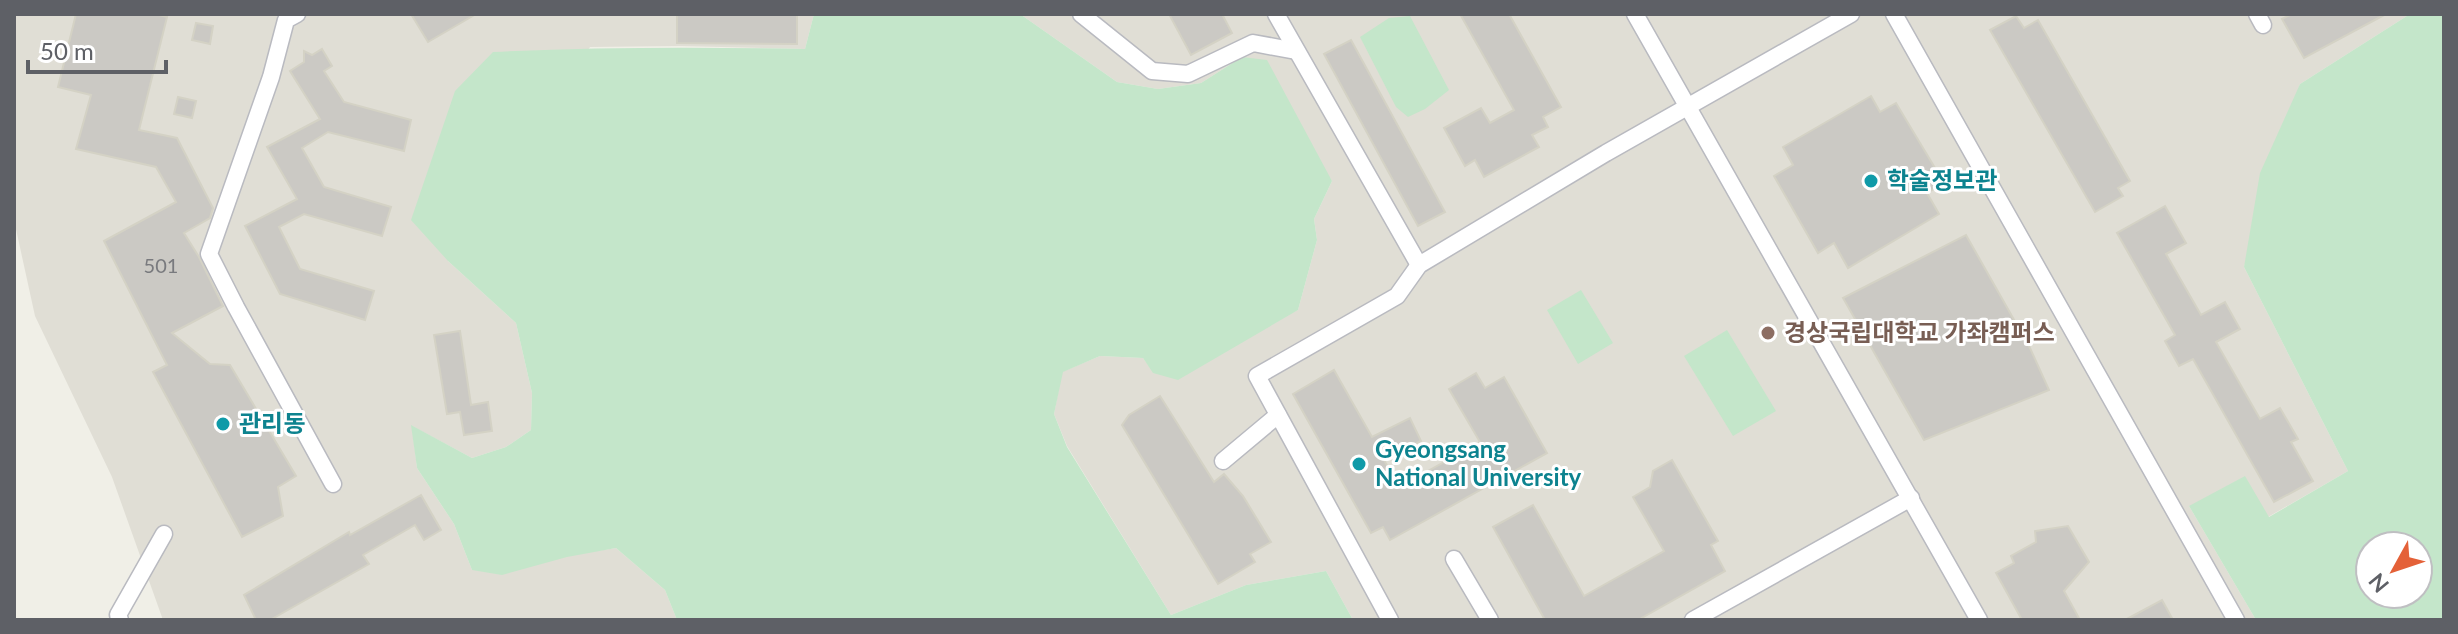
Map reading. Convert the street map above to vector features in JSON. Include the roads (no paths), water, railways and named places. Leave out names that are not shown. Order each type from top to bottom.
[{"type":"street","points":[[297,14],[286,20],[271,77],[209,254],[333,484]]},
{"type":"street","points":[[1081,14],[1152,71],[1188,74],[1253,43],[1296,51]]},
{"type":"street","points":[[1276,14],[1419,265]]},
{"type":"street","points":[[1635,14],[1979,620]]},
{"type":"street","points":[[1390,620],[1257,376],[1397,296],[1419,265],[1606,153],[1851,14]]},
{"type":"street","points":[[1894,14],[2236,620]]},
{"type":"street","points":[[1223,461],[1278,415]]},
{"type":"street","points":[[1693,620],[1911,498]]},
{"type":"street","points":[[120,620],[118,615],[164,534]]},
{"type":"street","points":[[1454,559],[1490,620]]},
{"type":"place","name":"학술정보관","points":[[1871,181]]},
{"type":"place","name":"경상국립대학교 가좌캠퍼스","points":[[1768,333]]},
{"type":"place","name":"관리동","points":[[223,424]]},
{"type":"place","name":"Gyeongsang National University","points":[[1359,464]]}]
